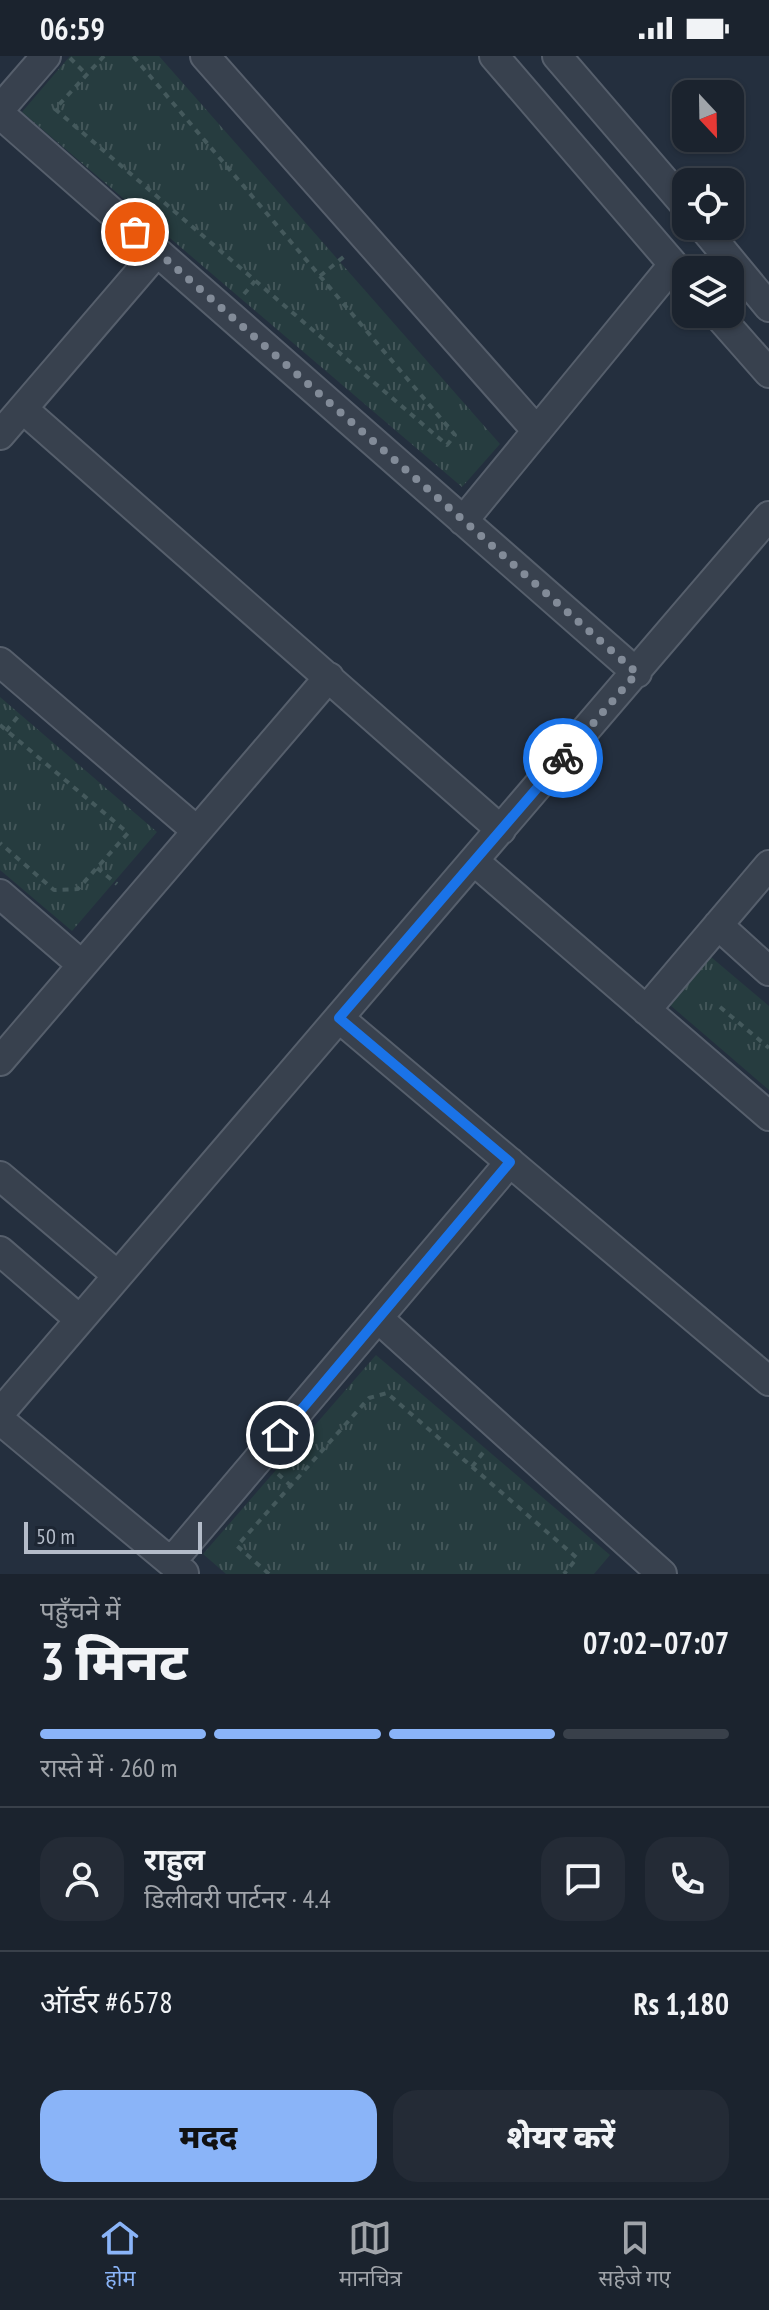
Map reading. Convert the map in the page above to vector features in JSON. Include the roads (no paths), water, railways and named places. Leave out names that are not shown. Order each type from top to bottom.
[{"type":"street","points":[[46,56],[0,112],[637,673]]},
{"type":"street","points":[[205,56],[537,431]]},
{"type":"street","points":[[494,56],[672,263]]},
{"type":"street","points":[[557,56],[672,190]]},
{"type":"street","points":[[714,240],[769,307]]},
{"type":"street","points":[[0,435],[157,252]]},
{"type":"street","points":[[463,521],[537,431],[672,281]]},
{"type":"street","points":[[729,328],[769,373]]},
{"type":"street","points":[[23,409],[501,830]]},
{"type":"street","points":[[0,1413],[769,516]]},
{"type":"street","points":[[0,662],[197,831]]},
{"type":"street","points":[[0,1061],[329,677]]},
{"type":"street","points":[[474,861],[769,1116]]},
{"type":"street","points":[[646,1010],[769,865]]},
{"type":"street","points":[[0,894],[82,965]]},
{"type":"street","points":[[718,925],[769,971]]},
{"type":"street","points":[[339,1018],[769,1381]]},
{"type":"street","points":[[0,1420],[178,1568],[510,1162]]},
{"type":"street","points":[[0,1176],[117,1275]]},
{"type":"street","points":[[0,1251],[79,1319]]},
{"type":"street","points":[[380,1320],[645,1569]]}]
